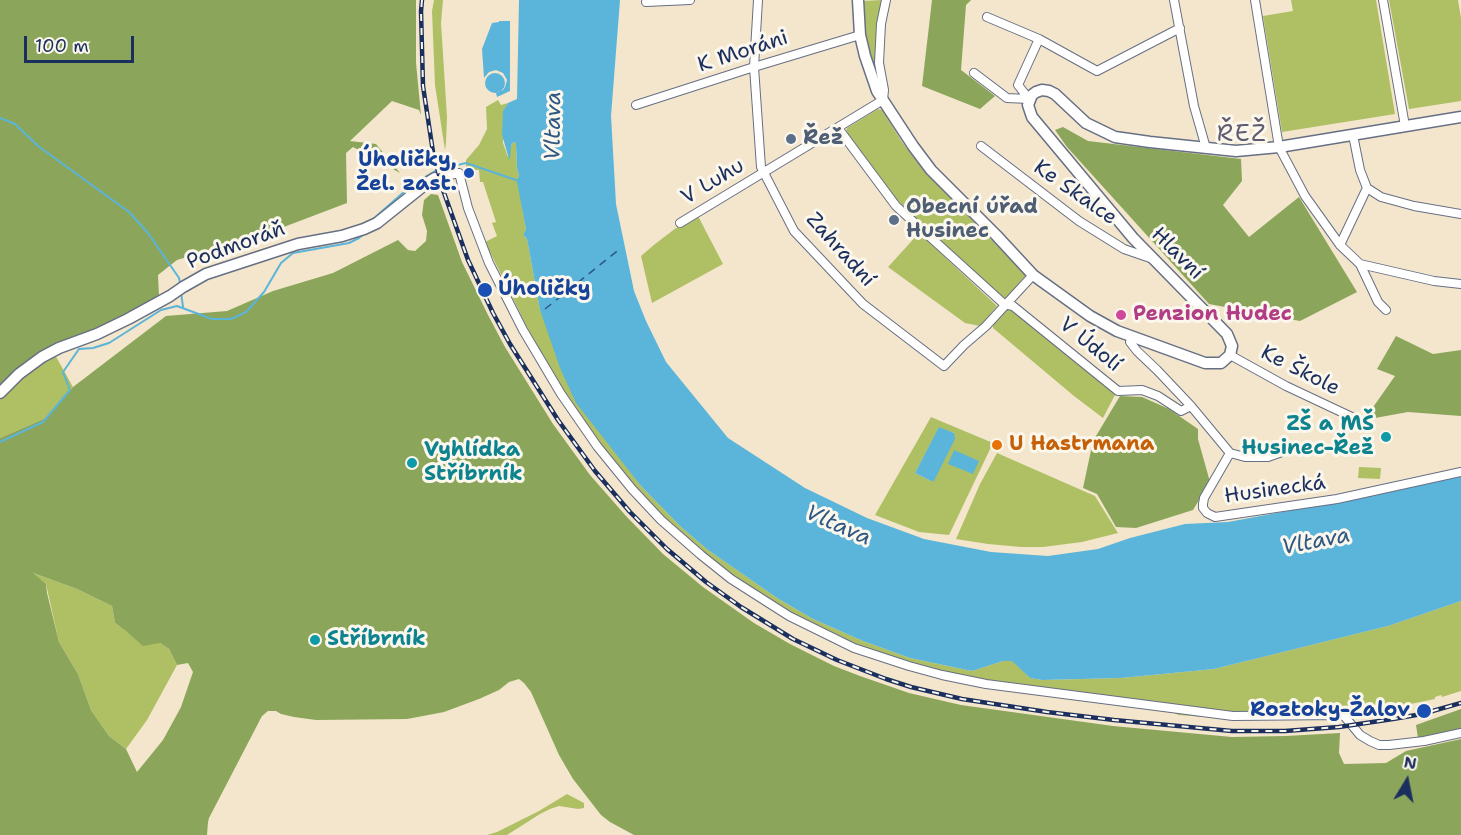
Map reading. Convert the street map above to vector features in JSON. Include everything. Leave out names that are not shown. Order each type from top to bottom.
[{"type":"street","points":[[646,2],[690,0]]},
{"type":"street","name":"Zahradní","points":[[758,0],[754,67],[761,167],[794,231],[863,303],[944,366],[986,326],[1033,275]]},
{"type":"street","points":[[858,0],[860,35],[877,91],[931,170],[1033,275],[1090,316],[1132,336],[1205,363],[1221,363],[1230,355]]},
{"type":"street","points":[[883,100],[884,90],[879,63],[881,24],[886,0]]},
{"type":"street","points":[[1174,0],[1194,106],[1206,148]]},
{"type":"street","points":[[1255,0],[1280,147],[1305,196],[1340,245],[1360,264],[1378,302],[1386,310]]},
{"type":"street","points":[[1383,0],[1405,126]]},
{"type":"street","points":[[987,17],[1039,39],[1097,71],[1180,28]]},
{"type":"street","name":"K Moráni","points":[[636,105],[860,35]]},
{"type":"street","points":[[1029,99],[1018,85],[1039,39]]},
{"type":"street","points":[[974,73],[1007,98],[1029,99],[1036,92],[1049,91],[1086,123],[1115,137],[1236,151],[1280,147],[1461,117]]},
{"type":"street","name":"Hlavní","points":[[1029,99],[1028,105],[1032,117],[1133,238],[1225,331],[1232,343],[1230,355]]},
{"type":"street","name":"V Luhu","points":[[680,223],[883,100]]},
{"type":"street","points":[[838,128],[896,206],[1004,304]]},
{"type":"street","points":[[1353,135],[1360,170],[1367,188],[1381,197],[1414,206],[1461,214]]},
{"type":"street","name":"Ke Skalce","points":[[981,146],[1079,221],[1124,249],[1154,259]]},
{"type":"street","points":[[431,181],[459,173],[468,208],[489,263],[523,330],[561,394],[597,446],[632,489],[701,555],[731,579],[789,615],[854,648],[942,675],[997,686],[1233,716],[1341,715],[1360,735],[1379,745],[1424,741],[1461,733]]},
{"type":"street","name":"Podmoráň","points":[[0,393],[19,374],[42,357],[106,330],[170,297],[206,274],[298,243],[342,236],[370,226],[431,181]]},
{"type":"street","points":[[1340,245],[1367,188]]},
{"type":"street","points":[[1360,264],[1434,281],[1461,284]]},
{"type":"street","name":"V Údolí","points":[[1004,304],[1013,306],[1118,391],[1142,390],[1158,396],[1181,411],[1191,406]]},
{"type":"street","name":"Husinecká","points":[[1132,336],[1130,342],[1137,351],[1191,406],[1230,453],[1204,498],[1203,508],[1215,517],[1337,499],[1461,472]]},
{"type":"street","name":"Ke Škole","points":[[1230,355],[1286,386],[1354,418]]},
{"type":"street","points":[[1230,453],[1245,457],[1268,457],[1282,452]]},
{"type":"green space","points":[[0,0],[416,0],[416,63],[421,115],[419,110],[392,101],[350,141],[376,144],[400,173],[353,147],[346,153],[347,203],[268,233],[177,260],[158,275],[159,296],[38,355],[0,386]]},
{"type":"green space","points":[[434,0],[443,0],[441,23],[447,117],[445,150],[435,85],[432,11]]},
{"type":"green space","points":[[882,0],[881,83],[872,67],[866,37],[863,1]]},
{"type":"green space","points":[[932,0],[971,0],[966,5],[961,70],[995,96],[980,109],[922,86]]},
{"type":"green space","points":[[1291,0],[1376,0],[1395,114],[1282,132],[1263,16],[1293,11]]},
{"type":"green space","points":[[1389,0],[1458,0],[1461,18],[1461,101],[1409,109]]},
{"type":"green space","points":[[498,100],[501,105],[508,103],[503,112],[503,143],[508,157],[512,143],[515,142],[516,145],[518,182],[526,229],[524,236],[527,239],[540,310],[624,463],[641,486],[681,527],[708,550],[777,598],[813,619],[910,658],[972,671],[1003,661],[1013,661],[1030,678],[1042,680],[1121,678],[1214,669],[1388,626],[1461,601],[1461,691],[1391,708],[1338,716],[1233,719],[1178,715],[1162,706],[942,674],[855,646],[789,614],[703,556],[647,504],[563,394],[485,242],[497,236],[492,223],[496,222],[483,182],[480,182],[479,170],[466,170],[466,160],[479,145],[487,129],[486,107]]},
{"type":"green space","points":[[878,109],[882,110],[924,171],[1026,275],[1004,300],[895,198],[846,132],[847,128]]},
{"type":"green space","points":[[1063,127],[1088,141],[1241,159],[1242,181],[1223,205],[1249,237],[1299,197],[1357,292],[1300,321],[1209,304],[1067,147],[1055,130]]},
{"type":"green space","points":[[431,194],[438,195],[462,262],[505,347],[553,424],[590,475],[663,554],[703,587],[754,623],[834,666],[909,693],[961,705],[1113,726],[1232,737],[1340,733],[1339,753],[1344,764],[1386,763],[1406,751],[1461,739],[1461,835],[634,835],[601,815],[573,779],[559,755],[531,692],[519,679],[479,699],[444,712],[407,719],[316,720],[268,711],[262,716],[209,818],[207,835],[0,835],[0,438],[48,417],[73,387],[166,316],[227,311],[273,291],[333,273],[398,240],[408,250],[415,251],[426,241],[427,231],[422,215],[424,200]],"holes":[[[33,573],[77,589],[112,606],[115,623],[143,646],[160,643],[169,649],[177,665],[188,663],[193,672],[181,707],[163,740],[137,772],[126,749],[109,736],[91,710],[78,674],[59,642],[46,584]]]},
{"type":"green space","points":[[698,216],[723,264],[652,303],[641,256],[676,228]]},
{"type":"green space","points":[[919,233],[997,306],[980,326],[965,323],[888,267]]},
{"type":"green space","points":[[1008,307],[1116,393],[1103,418],[993,328],[993,324]]},
{"type":"green space","points":[[1396,336],[1433,354],[1461,350],[1461,416],[1408,412],[1364,420],[1395,376],[1377,369]]},
{"type":"green space","points":[[54,353],[73,387],[48,417],[0,438],[0,400],[31,369]]},
{"type":"green space","points":[[1120,396],[1142,397],[1169,409],[1198,429],[1198,439],[1210,482],[1193,510],[1136,528],[1116,527],[1097,494],[1083,488],[1093,441]]},
{"type":"green space","points":[[931,417],[993,443],[949,535],[919,532],[875,515]],"holes":[[[939,428],[954,433],[931,481],[915,473]]]},
{"type":"green space","points":[[997,453],[1095,496],[1118,533],[1082,542],[1043,547],[988,544],[956,539],[980,484]]},
{"type":"green space","points":[[1359,467],[1381,468],[1380,479],[1358,478]]},
{"type":"green space","points":[[30,572],[77,589],[112,606],[115,623],[126,631],[160,643],[169,649],[177,665],[147,720],[126,749],[109,736],[91,710],[78,674],[59,642],[46,584]]},
{"type":"green space","points":[[1461,709],[1461,729],[1418,738],[1416,725]]},
{"type":"green space","points":[[567,794],[584,803],[584,808],[559,806],[540,814],[507,835],[487,835],[539,811]]},
{"type":"water","name":"Vltava","points":[[519,0],[620,0],[611,116],[616,204],[634,291],[666,362],[728,438],[805,488],[867,518],[924,539],[991,552],[1048,556],[1098,549],[1185,524],[1228,522],[1385,493],[1461,475],[1461,601],[1388,626],[1214,669],[1121,678],[1042,680],[1030,678],[1012,661],[1003,661],[972,671],[910,658],[813,619],[777,598],[708,550],[681,527],[641,486],[576,403],[560,368],[540,310],[527,239],[524,236],[526,229],[517,182],[519,175],[516,145],[515,142],[512,143],[509,159],[502,135],[503,111],[508,103],[517,99]]},
{"type":"water","points":[[510,21],[510,91],[497,97],[496,93],[503,90],[507,80],[503,73],[496,70],[489,72],[484,78],[482,49],[492,23]]},
{"type":"water","points":[[495,73],[502,76],[505,83],[502,90],[495,93],[488,90],[485,83],[488,76]]},
{"type":"water","points":[[939,427],[954,433],[955,439],[934,481],[931,481],[915,473]]},
{"type":"water","points":[[954,450],[979,461],[973,474],[948,464]]},
{"type":"waterway","points":[[0,118],[15,124],[38,146],[129,212],[148,233],[179,278],[180,283]]},
{"type":"waterway","points":[[372,220],[413,184],[437,170],[466,163],[519,181]]},
{"type":"waterway","points":[[0,442],[43,422],[70,390],[63,372],[79,349],[109,343],[161,310],[177,306],[212,319],[231,319],[246,312],[264,292],[281,263],[293,253],[349,243],[364,234]]},
{"type":"waterway","points":[[181,292],[183,307]]},
{"type":"ferry route","points":[[545,309],[621,248]]},
{"type":"railway","points":[[422,0],[423,86],[433,152],[443,190],[468,260],[493,313],[558,420],[595,471],[630,512],[667,549],[706,582],[741,607],[793,639],[837,660],[886,679],[962,699],[1047,712],[1232,731],[1285,731],[1339,727],[1393,719],[1461,703]]},
{"type":"place","name":"Řež","points":[[791,139]]},
{"type":"place","name":"Úholičky, Žel. zast.","points":[[469,173]]},
{"type":"place","name":"Obecní úřad Husinec","points":[[894,220]]},
{"type":"place","name":"Úholičky","points":[[485,290]]},
{"type":"place","name":"Penzion Hudec","points":[[1121,315]]},
{"type":"place","name":"ZŠ a MŠ Husinec-Řež","points":[[1386,437]]},
{"type":"place","name":"U Hastrmana","points":[[997,445]]},
{"type":"place","name":"Vyhlídka Stříbrník","points":[[412,463]]},
{"type":"place","name":"Stříbrník","points":[[315,640]]},
{"type":"place","name":"Roztoky-Žalov","points":[[1424,711]]},
{"type":"district","name":"ŘEŽ","points":[[1242,135]]}]
